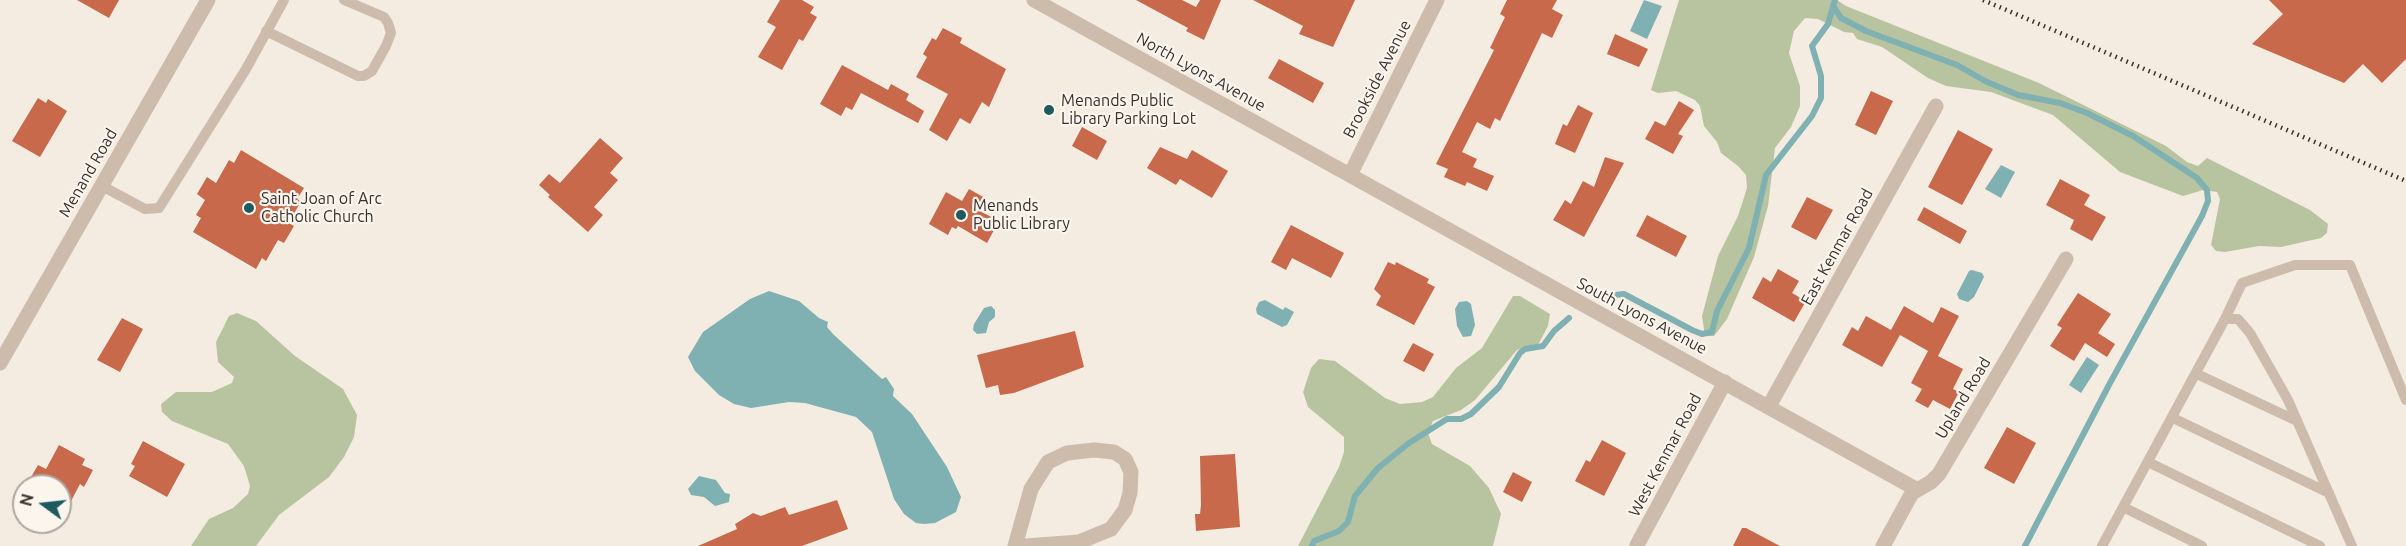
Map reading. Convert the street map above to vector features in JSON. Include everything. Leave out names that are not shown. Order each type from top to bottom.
[{"type":"street","name":"Menand Road","points":[[0,363],[208,0]]},
{"type":"street","name":"North Lyons Avenue","points":[[1034,0],[1350,175]]},
{"type":"street","name":"Brookside Avenue","points":[[1350,175],[1437,0]]},
{"type":"street","name":"East Kenmar Road","points":[[1769,406],[1936,106]]},
{"type":"street","name":"South Lyons Avenue","points":[[1350,175],[1916,489]]},
{"type":"street","name":"Upland Road","points":[[1883,546],[1905,504],[1916,489],[1931,482],[1939,474],[2066,259]]},
{"type":"street","name":"West Kenmar Road","points":[[1637,545],[1725,382]]},
{"type":"street","points":[[1015,546],[1031,489],[1048,462],[1067,453],[1094,450],[1114,452],[1125,459],[1131,472],[1131,493],[1125,510],[1111,529],[1079,542],[1026,546]]},
{"type":"lane","points":[[102,186],[145,209],[159,208],[246,69],[284,0]]},
{"type":"lane","points":[[266,31],[358,76],[364,76],[372,71],[391,33],[388,22],[384,18],[344,0]]},
{"type":"lane","points":[[2102,546],[2197,374],[2242,283],[2295,264],[2350,265],[2406,400]]},
{"type":"lane","points":[[2225,319],[2238,319],[2250,333],[2297,421],[2352,546]]},
{"type":"lane","points":[[2197,374],[2297,421]]},
{"type":"lane","points":[[2173,418],[2329,494]]},
{"type":"lane","points":[[2148,462],[2320,546]]},
{"type":"lane","points":[[2122,507],[2202,546]]},
{"type":"green space","points":[[1679,0],[1837,0],[1846,6],[2039,83],[2166,146],[2187,162],[2198,166],[2207,158],[2310,210],[2328,224],[2327,233],[2321,238],[2281,247],[2259,246],[2225,252],[2216,251],[2211,245],[2220,199],[2217,192],[2203,190],[2183,196],[2120,172],[2053,115],[1991,92],[1946,86],[1928,78],[1882,47],[1857,39],[1853,33],[1844,32],[1818,19],[1805,18],[1794,31],[1789,53],[1800,86],[1800,106],[1791,127],[1775,148],[1768,206],[1754,257],[1727,319],[1714,336],[1705,336],[1702,316],[1718,256],[1738,216],[1747,188],[1746,175],[1721,153],[1717,142],[1704,126],[1700,106],[1695,100],[1676,91],[1658,93],[1651,90]]},
{"type":"green space","points":[[1513,296],[1520,296],[1550,314],[1548,326],[1539,343],[1536,346],[1517,350],[1475,400],[1461,410],[1433,421],[1428,433],[1432,444],[1470,466],[1489,488],[1501,514],[1493,546],[1298,546],[1339,467],[1344,452],[1344,437],[1308,407],[1303,392],[1311,368],[1319,359],[1335,361],[1385,398],[1400,404],[1422,402],[1433,397],[1456,368],[1482,348]]},
{"type":"green space","points":[[237,313],[256,321],[295,356],[343,389],[357,415],[354,437],[344,457],[329,477],[279,515],[256,546],[191,546],[209,519],[233,508],[248,494],[250,486],[244,466],[228,444],[172,421],[162,412],[161,404],[176,392],[212,392],[232,383],[234,377],[218,362],[216,342],[229,316]]},
{"type":"water","points":[[1644,0],[1662,6],[1647,39],[1630,31]]},
{"type":"water","points":[[2001,165],[2015,172],[2001,198],[1985,189]]},
{"type":"water","points":[[1969,271],[1982,273],[1984,277],[1974,297],[1968,302],[1959,299],[1957,294]]},
{"type":"water","points":[[769,291],[799,301],[819,318],[828,322],[827,327],[833,334],[882,379],[886,377],[894,389],[893,396],[912,414],[947,467],[961,497],[956,512],[935,523],[924,524],[916,523],[904,514],[894,499],[872,432],[856,417],[805,403],[789,402],[751,408],[734,404],[719,395],[695,371],[688,357],[703,332],[750,299]]},
{"type":"water","points":[[1265,300],[1283,310],[1285,307],[1294,312],[1287,325],[1282,327],[1257,314],[1256,309],[1259,302]]},
{"type":"water","points":[[1467,301],[1471,304],[1475,325],[1471,336],[1463,337],[1457,326],[1455,309],[1459,302]]},
{"type":"water","points":[[991,306],[995,310],[995,317],[989,322],[986,333],[977,334],[973,330],[974,324],[984,308]]},
{"type":"water","points":[[2087,357],[2099,365],[2081,393],[2069,385]]},
{"type":"water","points":[[699,476],[716,480],[725,493],[730,494],[729,502],[715,506],[704,497],[691,495],[688,489]]},
{"type":"building","points":[[77,0],[119,0],[109,18]]},
{"type":"building","points":[[780,0],[802,0],[814,7],[810,13],[817,17],[803,41],[799,39],[782,70],[758,57],[776,27],[767,22]]},
{"type":"building","points":[[1136,0],[1182,0],[1196,7],[1200,0],[1221,0],[1204,40],[1186,31],[1188,28]]},
{"type":"building","points":[[1253,0],[1355,0],[1333,47],[1299,34],[1303,26]]},
{"type":"building","points":[[1507,0],[1557,0],[1552,9],[1563,15],[1552,38],[1542,33],[1500,121],[1495,118],[1490,129],[1477,122],[1462,152],[1477,159],[1473,167],[1494,176],[1487,191],[1467,182],[1465,186],[1444,177],[1448,169],[1436,164],[1494,50],[1490,48],[1505,17],[1500,14]]},
{"type":"building","points":[[2269,0],[2406,0],[2406,59],[2382,83],[2363,64],[2344,83],[2252,44],[2283,14]]},
{"type":"building","points":[[943,28],[962,38],[960,43],[1006,69],[989,107],[982,102],[970,124],[960,118],[947,141],[929,130],[948,94],[916,77],[927,57],[923,54],[932,38],[936,40]]},
{"type":"building","points":[[1615,34],[1648,49],[1639,67],[1607,54]]},
{"type":"building","points":[[1279,59],[1324,83],[1313,103],[1268,78]]},
{"type":"building","points":[[842,65],[888,90],[891,84],[909,94],[906,100],[924,111],[918,123],[861,93],[852,110],[846,107],[841,116],[820,104]]},
{"type":"building","points":[[1871,91],[1893,101],[1876,135],[1855,125]]},
{"type":"building","points":[[38,98],[46,103],[48,99],[67,111],[40,157],[12,141]]},
{"type":"building","points":[[1679,101],[1694,110],[1678,134],[1683,136],[1673,154],[1645,139],[1655,121],[1665,126]]},
{"type":"building","points":[[1578,105],[1593,113],[1575,153],[1555,144],[1563,124],[1567,126]]},
{"type":"building","points":[[1082,127],[1107,141],[1097,160],[1072,146]]},
{"type":"building","points":[[1958,130],[1993,149],[1962,205],[1928,187]]},
{"type":"building","points":[[600,138],[623,158],[610,173],[618,180],[594,207],[603,215],[588,232],[548,197],[550,195],[539,185],[549,174],[560,183]]},
{"type":"building","points":[[1160,147],[1187,159],[1192,150],[1228,171],[1212,198],[1180,179],[1176,185],[1147,168]]},
{"type":"building","name":"Saint Joan of Arc Catholic Church","points":[[241,150],[304,188],[297,199],[301,201],[289,223],[294,226],[284,243],[278,240],[266,261],[262,258],[256,269],[193,232],[201,218],[196,215],[205,200],[197,194],[207,177],[216,183],[229,160],[234,163]]},
{"type":"building","points":[[1605,157],[1624,163],[1584,237],[1553,220],[1565,200],[1571,204],[1583,181],[1594,187]]},
{"type":"building","points":[[2060,179],[2090,195],[2084,205],[2106,217],[2092,241],[2070,229],[2074,220],[2046,205]]},
{"type":"building","name":"Menands Public Library","points":[[969,189],[985,198],[978,210],[999,221],[987,243],[958,226],[956,229],[952,227],[948,235],[929,224],[946,192],[962,201]]},
{"type":"building","points":[[1807,197],[1833,210],[1816,240],[1791,227]]},
{"type":"building","points":[[1924,207],[1967,231],[1960,244],[1917,220]]},
{"type":"building","points":[[1647,215],[1687,236],[1676,257],[1636,236]]},
{"type":"building","points":[[1291,225],[1344,253],[1331,278],[1292,258],[1286,270],[1271,262]]},
{"type":"building","points":[[1388,262],[1395,265],[1396,262],[1429,279],[1427,283],[1435,287],[1414,325],[1376,305],[1381,296],[1374,289]]},
{"type":"building","points":[[1778,269],[1799,281],[1792,293],[1806,301],[1794,322],[1752,298],[1763,277],[1771,282]]},
{"type":"building","points":[[2078,293],[2111,314],[2098,333],[2115,344],[2107,357],[2085,343],[2074,361],[2050,346],[2062,328],[2057,325]]},
{"type":"building","points":[[1904,306],[1933,323],[1941,307],[1959,316],[1938,356],[1963,369],[1953,389],[1959,392],[1950,409],[1933,400],[1928,408],[1915,401],[1922,389],[1911,383],[1928,351],[1900,335],[1882,367],[1842,345],[1852,327],[1858,331],[1866,316],[1891,330]]},
{"type":"building","points":[[122,318],[143,329],[120,372],[97,360]]},
{"type":"building","points":[[1075,331],[1084,367],[1014,393],[1000,395],[998,385],[986,388],[977,355]]},
{"type":"building","points":[[1413,343],[1434,354],[1424,372],[1403,361]]},
{"type":"building","points":[[2007,427],[2036,443],[2014,484],[1984,468]]},
{"type":"building","points":[[1602,440],[1626,453],[1604,496],[1575,481],[1586,460],[1590,462]]},
{"type":"building","points":[[143,441],[185,464],[167,497],[129,476],[135,466],[131,464]]},
{"type":"building","points":[[59,445],[85,459],[82,465],[93,470],[84,487],[80,484],[72,499],[72,474],[33,474],[38,465],[46,469]]},
{"type":"building","points":[[1235,454],[1240,527],[1196,531],[1195,514],[1200,514],[1201,505],[1200,456]]},
{"type":"building","points":[[1513,472],[1532,482],[1522,502],[1503,492]]},
{"type":"building","points":[[837,500],[848,529],[802,546],[698,546],[737,529],[735,524],[753,513],[761,516],[785,507],[789,515]]},
{"type":"building","points":[[1742,528],[1746,528],[1780,546],[1733,546]]},
{"type":"waterway","points":[[1605,296],[1624,294],[1692,330],[1702,334],[1712,332],[1717,311],[1749,248],[1766,175],[1812,116],[1821,98],[1821,76],[1812,46],[1828,24],[1835,0]]},
{"type":"waterway","points":[[1833,6],[1841,18],[1866,31],[1957,65],[1985,81],[2018,95],[2060,103],[2087,113],[2133,136],[2197,178],[2207,190],[2208,201],[2202,216],[2110,383],[2025,546]]},
{"type":"waterway","points":[[1312,546],[1314,541],[1339,531],[1348,522],[1355,496],[1378,468],[1409,443],[1447,419],[1461,419],[1471,414],[1499,387],[1520,353],[1525,349],[1543,346],[1554,331],[1569,318]]},
{"type":"railway","points":[[1983,0],[2406,181]]},
{"type":"place","name":"Menands Public Library Parking Lot","points":[[1049,110]]},
{"type":"place","name":"Saint Joan of Arc Catholic Church","points":[[249,208]]},
{"type":"place","name":"Menands Public Library","points":[[961,215]]}]
